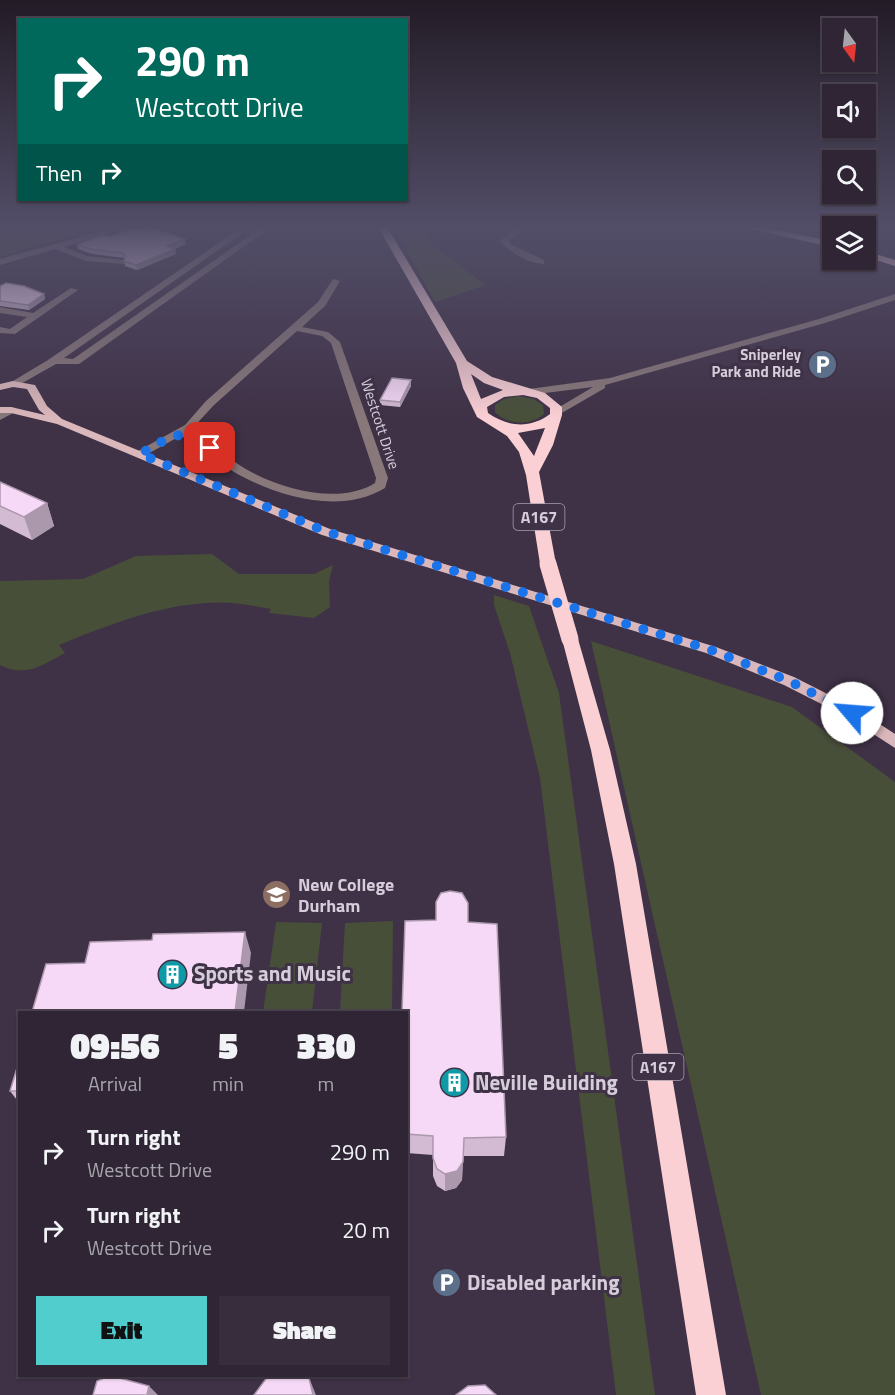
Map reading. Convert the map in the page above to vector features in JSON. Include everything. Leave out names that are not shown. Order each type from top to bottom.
[{"type":"highway","points":[[419,290],[462,363],[469,388],[482,414],[498,425],[518,429],[538,427],[548,422],[556,413],[556,407],[550,400],[488,380],[462,363]]},
{"type":"highway","points":[[482,414],[481,406],[492,397],[507,392],[526,392]]},
{"type":"highway","name":"A167","points":[[534,471],[546,445],[556,413]]},
{"type":"highway","name":"A167","points":[[498,425],[515,435],[534,471],[538,513],[548,564],[582,674],[609,782],[625,864],[711,1395]]},
{"type":"main road","points":[[6,384],[27,386],[35,393],[43,408],[62,422]]},
{"type":"main road","points":[[5,410],[30,401],[35,393]]},
{"type":"main road","points":[[5,410],[62,422],[327,532],[711,650],[789,681],[852,713],[895,742]]},
{"type":"street","points":[[0,330],[12,332],[74,290]]},
{"type":"street","points":[[6,384],[25,379],[156,290]]},
{"type":"street","points":[[53,361],[75,362],[174,290]]},
{"type":"street","points":[[140,454],[189,427],[210,403],[322,303],[327,290]]},
{"type":"street","points":[[526,392],[611,381],[812,324],[895,295]]},
{"type":"street","points":[[139,302],[154,304]]},
{"type":"street","points":[[0,310],[35,316]]},
{"type":"street","name":"Westcott Drive","points":[[181,433],[201,439],[237,469],[287,490],[334,497],[360,495],[377,489],[381,485],[382,478],[335,342],[325,334],[294,328]]},
{"type":"street","points":[[35,393],[53,361]]},
{"type":"street","points":[[556,413],[611,381]]},
{"type":"street","points":[[0,417],[5,410]]},
{"type":"green space","points":[[429,290],[471,290],[435,302]]},
{"type":"green space","points":[[518,396],[533,399],[543,405],[544,414],[533,421],[512,422],[495,412],[495,405],[504,399]]},
{"type":"green space","points":[[212,554],[239,574],[314,574],[333,565],[329,581],[330,607],[314,618],[269,613],[271,609],[231,603],[207,603],[169,608],[113,624],[59,645],[65,653],[34,668],[18,670],[0,665],[0,581],[83,579],[136,556]]},
{"type":"green space","points":[[494,595],[529,606],[559,693],[655,1395],[616,1395],[540,778],[510,653],[494,605]]},
{"type":"green space","points":[[591,641],[792,707],[895,782],[895,1395],[761,1395]]},
{"type":"green space","points":[[393,921],[392,1011],[340,1011],[345,923]]},
{"type":"green space","points":[[276,922],[322,923],[312,1011],[263,1011]]},
{"type":"building","points":[[0,290],[34,290],[44,294],[28,305],[0,301]]},
{"type":"building","points":[[392,378],[411,380],[400,402],[380,400]]},
{"type":"building","points":[[0,482],[47,503],[24,517],[0,506]]},
{"type":"building","name":"Neville Building","points":[[450,891],[462,893],[468,903],[468,922],[497,924],[506,1137],[464,1138],[463,1162],[457,1171],[445,1174],[437,1169],[433,1158],[433,1136],[408,1134],[408,1011],[402,1011],[405,921],[436,920],[436,902],[441,893]]},
{"type":"building","name":"Sports and Music","points":[[245,932],[235,1011],[32,1011],[46,964],[85,963],[90,942],[152,940],[153,934]]},
{"type":"building","points":[[18,1065],[18,1091],[10,1091]]},
{"type":"building","points":[[107,1377],[116,1377],[149,1386],[147,1395],[93,1395],[97,1381]]},
{"type":"building","points":[[267,1377],[305,1377],[309,1378],[313,1395],[254,1395]]},
{"type":"building","points":[[485,1385],[496,1395],[456,1395],[468,1386]]},
{"type":"place","name":"Sniperley Park and Ride","points":[[822,364]]},
{"type":"place","name":"New College Durham","points":[[277,895]]},
{"type":"place","name":"Sports and Music","points":[[173,974]]},
{"type":"place","name":"Neville Building","points":[[454,1083]]},
{"type":"place","name":"Disabled parking","points":[[446,1283]]},
{"type":"route","points":[[210,448],[196,436],[181,433],[140,454],[327,532],[711,650],[789,681],[852,713]]}]
